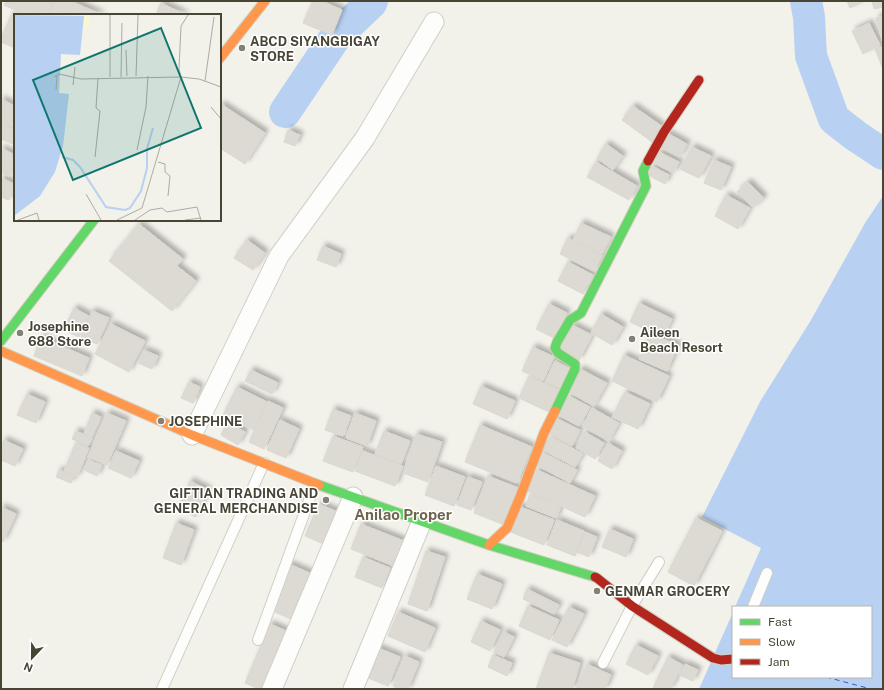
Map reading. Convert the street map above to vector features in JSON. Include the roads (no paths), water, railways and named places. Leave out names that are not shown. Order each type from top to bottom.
[{"type":"street","points":[[221,57],[265,1]]},
{"type":"street","points":[[192,435],[280,256],[365,138],[434,22]]},
{"type":"street","points":[[490,545],[507,528],[544,434],[575,369],[575,364],[558,353],[555,348],[557,342],[570,320],[580,313],[646,186],[643,171],[664,132],[699,80]]},
{"type":"street","points":[[1,341],[93,221]]},
{"type":"street","points":[[1,350],[192,435],[315,484],[490,545],[597,578],[632,606],[713,658],[721,660],[732,657]]},
{"type":"street","points":[[272,689],[353,497]]},
{"type":"street","points":[[353,689],[422,521]]},
{"type":"street","points":[[490,545],[544,571]]},
{"type":"street","points":[[611,600],[632,606]]},
{"type":"lane","points":[[162,689],[264,463]]},
{"type":"lane","points":[[258,640],[315,484]]},
{"type":"lane","points":[[603,663],[632,606],[659,562]]},
{"type":"lane","points":[[753,606],[767,573]]},
{"type":"water","points":[[883,196],[883,689],[699,689],[732,614],[732,678],[872,678],[872,606],[735,606],[761,548],[702,517],[761,400],[811,320],[865,223]]},
{"type":"waterway","points":[[285,112],[336,36],[372,1]]},
{"type":"waterway","points":[[806,1],[809,17],[811,56],[834,119],[883,154]]},
{"type":"place","name":"ABCD SIYANGBIGAY STORE","points":[[242,48]]},
{"type":"place","name":"Josephine 688 Store","points":[[20,333]]},
{"type":"place","name":"Aileen Beach Resort","points":[[632,339]]},
{"type":"place","name":"JOSEPHINE","points":[[161,421]]},
{"type":"place","name":"GIFTIAN TRADING AND GENERAL MERCHANDISE","points":[[326,500]]},
{"type":"place","name":"GENMAR GROCERY","points":[[597,591]]},
{"type":"district","name":"Anilao Proper","points":[[403,515]]}]
